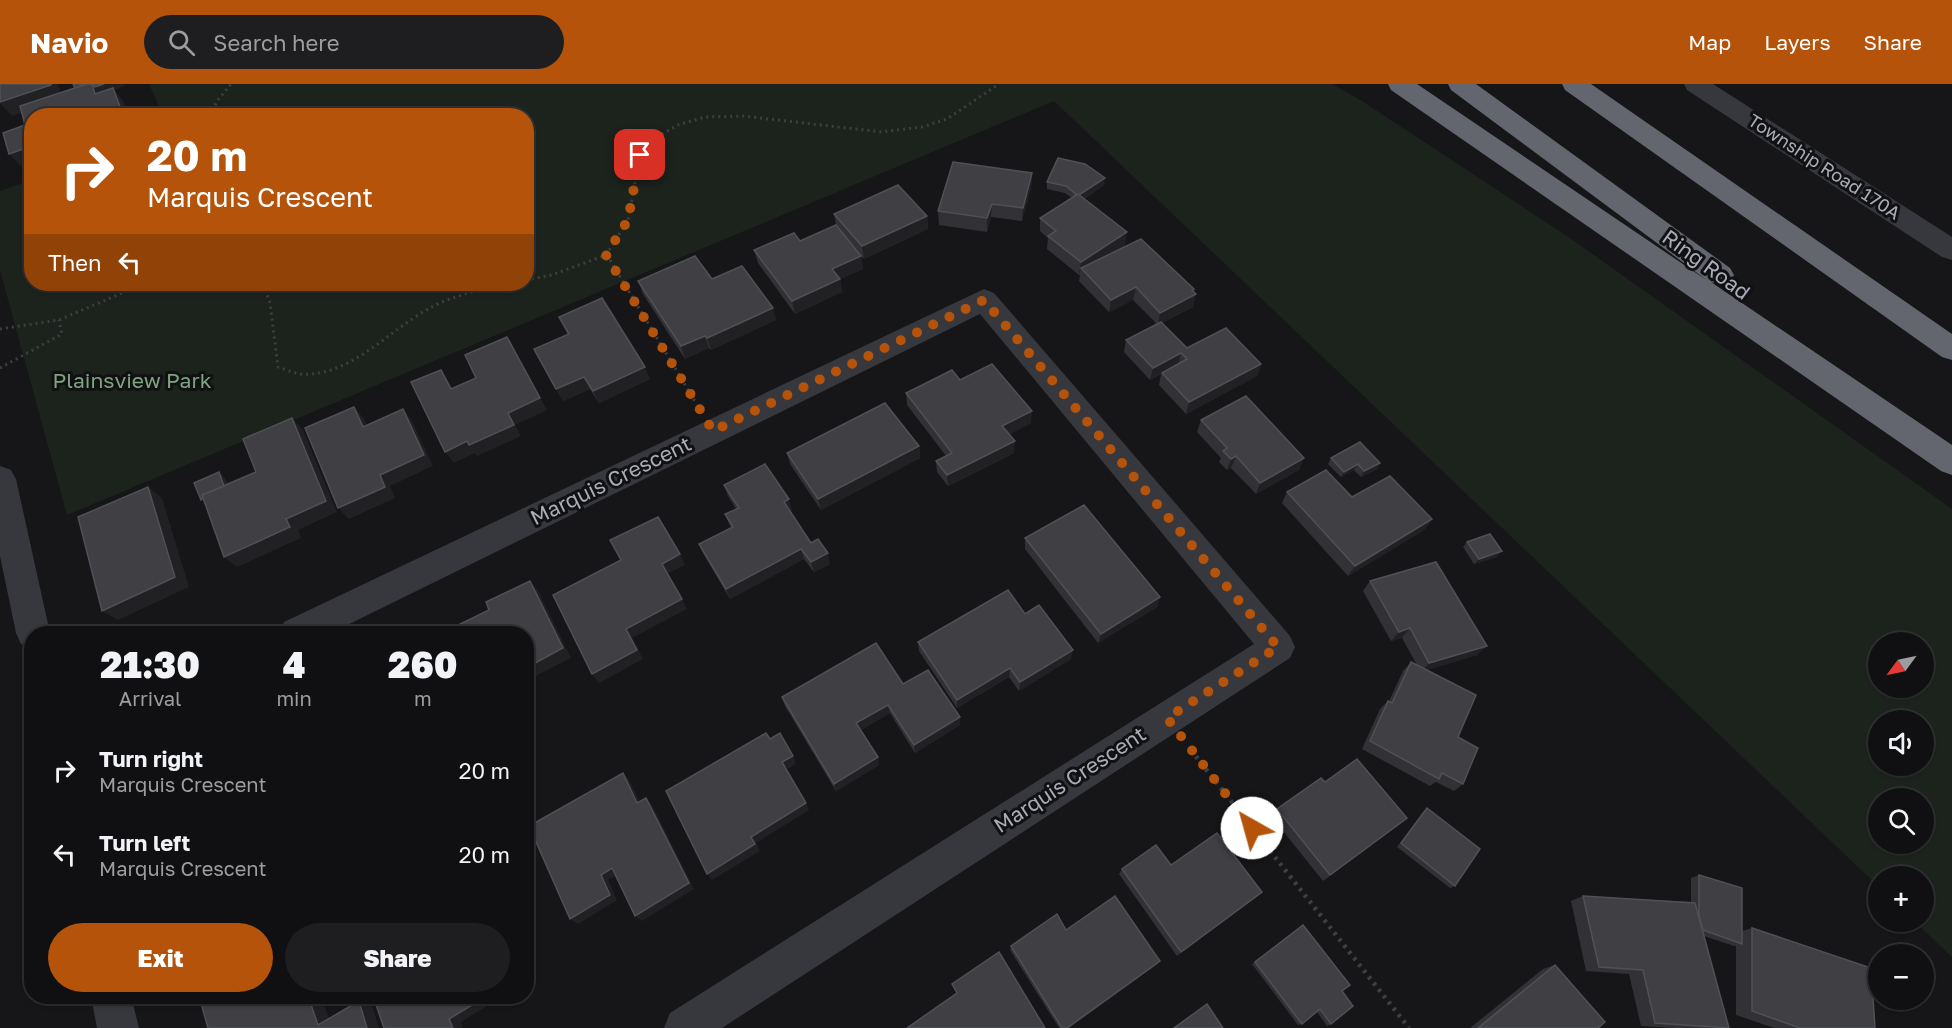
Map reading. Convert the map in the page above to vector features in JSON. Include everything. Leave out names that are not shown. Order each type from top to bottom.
[{"type":"highway","points":[[1400,84],[1952,462]]},
{"type":"highway","name":"Ring Road","points":[[1460,84],[1952,447]]},
{"type":"highway","points":[[1574,84],[1952,349]]},
{"type":"highway","points":[[1592,84],[1889,305]]},
{"type":"street","name":"Township Road 170A","points":[[1696,84],[1952,250]]},
{"type":"street","name":"Marquis Crescent","points":[[310,626],[984,300],[1278,647],[685,1028]]},
{"type":"street","points":[[0,479],[32,626]]},
{"type":"street","points":[[113,1004],[118,1028]]},
{"type":"path","points":[[214,108],[217,100],[231,84]]},
{"type":"path","points":[[534,278],[552,275],[606,255],[628,220],[640,155],[655,138],[678,124],[705,117],[742,116],[882,132],[902,130],[922,127],[946,119],[999,84]]},
{"type":"path","points":[[606,255],[713,431]]},
{"type":"path","points":[[0,329],[59,320],[127,291]]},
{"type":"path","points":[[265,291],[273,325],[273,351],[278,367],[292,375],[313,375],[339,368],[428,309],[455,297],[481,291]]},
{"type":"path","points":[[0,368],[62,334],[59,320]]},
{"type":"path","points":[[1167,718],[1409,1028]]},
{"type":"green space","name":"Plainsview Park","points":[[149,84],[1332,84],[1362,101],[1567,236],[1952,509],[1952,957],[1926,932],[1934,932],[1934,866],[1868,866],[1868,876],[1054,101],[67,515],[0,270],[0,191],[24,182],[24,291],[534,291],[534,108],[160,108]]},
{"type":"building","points":[[0,84],[51,84],[51,85],[0,102]]},
{"type":"building","points":[[73,84],[87,84],[75,88]]},
{"type":"building","points":[[92,84],[95,94],[113,88],[120,108],[24,108],[24,121],[20,106]]},
{"type":"building","points":[[24,125],[24,149],[9,154],[3,133]]},
{"type":"building","points":[[1058,158],[1085,164],[1105,178],[1077,195],[1066,186],[1047,182]]},
{"type":"building","points":[[953,162],[1032,173],[1023,208],[992,204],[987,218],[938,211]]},
{"type":"building","points":[[898,185],[927,216],[862,246],[834,214]]},
{"type":"building","points":[[1078,194],[1127,232],[1081,262],[1048,236],[1056,231],[1040,218]]},
{"type":"building","points":[[836,225],[861,256],[832,269],[840,279],[792,301],[754,250],[794,233],[800,241]]},
{"type":"building","points":[[1141,239],[1194,289],[1192,290],[1196,294],[1160,313],[1136,287],[1111,300],[1081,268]]},
{"type":"building","points":[[695,256],[712,279],[742,266],[773,308],[707,338],[705,336],[681,346],[638,281]]},
{"type":"building","points":[[602,298],[645,367],[593,391],[584,377],[556,389],[534,349],[569,334],[559,317]]},
{"type":"building","points":[[1161,322],[1187,348],[1226,328],[1261,364],[1189,402],[1162,373],[1187,359],[1181,353],[1153,368],[1126,340]]},
{"type":"building","points":[[507,337],[540,398],[508,413],[514,425],[469,445],[467,441],[445,452],[411,382],[441,370],[451,389],[476,378],[465,355]]},
{"type":"building","points":[[992,364],[1032,411],[1002,426],[1015,441],[947,475],[936,461],[952,453],[906,393],[952,370],[960,380]]},
{"type":"building","points":[[1246,396],[1304,458],[1260,483],[1236,456],[1231,459],[1223,451],[1227,448],[1201,420]]},
{"type":"building","points":[[885,403],[919,446],[818,499],[787,453]]},
{"type":"building","points":[[354,407],[363,427],[403,409],[424,455],[380,475],[385,487],[338,508],[305,428]]},
{"type":"building","points":[[292,418],[326,501],[286,519],[290,527],[224,557],[202,495],[256,472],[243,439]]},
{"type":"building","points":[[1360,442],[1380,463],[1364,471],[1358,464],[1344,472],[1331,458]]},
{"type":"building","points":[[765,464],[789,499],[784,502],[811,543],[818,539],[828,553],[811,562],[801,549],[726,589],[699,544],[733,527],[725,514],[739,508],[724,485]]},
{"type":"building","points":[[1326,470],[1352,497],[1390,476],[1432,519],[1355,566],[1287,492]]},
{"type":"building","points":[[219,472],[224,486],[202,495],[201,500],[194,483]]},
{"type":"building","points":[[148,487],[175,577],[102,611],[78,517]]},
{"type":"building","points":[[1084,505],[1160,597],[1101,634],[1025,538]]},
{"type":"building","points":[[658,517],[680,554],[662,564],[682,599],[626,629],[637,650],[592,674],[553,595],[621,560],[610,540]]},
{"type":"building","points":[[1490,534],[1502,551],[1479,559],[1467,542]]},
{"type":"building","points":[[1436,562],[1487,646],[1429,663],[1410,628],[1399,632],[1370,581]]},
{"type":"building","points":[[530,581],[563,648],[534,664],[534,626],[456,626],[489,610],[486,602]]},
{"type":"building","points":[[1008,590],[1025,614],[1039,605],[1073,650],[1020,682],[1010,668],[957,700],[918,642]]},
{"type":"building","points":[[876,643],[903,684],[928,670],[960,717],[914,745],[888,705],[856,723],[878,757],[834,784],[782,697]]},
{"type":"building","points":[[1411,662],[1476,695],[1458,737],[1478,748],[1463,784],[1442,773],[1439,779],[1370,741],[1388,701],[1392,703]]},
{"type":"building","points":[[766,733],[770,739],[780,733],[793,756],[782,762],[806,803],[751,837],[755,844],[707,874],[666,791]]},
{"type":"building","points":[[1357,759],[1407,818],[1330,875],[1277,809],[1321,778],[1325,782]]},
{"type":"building","points":[[623,773],[637,803],[646,798],[689,883],[635,916],[612,868],[601,875],[610,895],[570,919],[534,837],[534,823]]},
{"type":"building","points":[[1427,808],[1480,849],[1455,886],[1401,843]]},
{"type":"building","points":[[1217,833],[1262,892],[1181,952],[1122,869],[1156,845],[1171,865]]},
{"type":"building","points":[[1699,875],[1742,888],[1742,944],[1703,930],[1699,916]]},
{"type":"building","points":[[1115,896],[1160,961],[1067,1028],[1062,1028],[1011,946],[1057,914],[1066,930]]},
{"type":"building","points":[[1583,896],[1695,903],[1729,1028],[1655,1023],[1643,970],[1599,967]]},
{"type":"building","points":[[1303,925],[1350,985],[1342,991],[1353,1006],[1331,1024],[1320,1009],[1302,1024],[1255,962]]},
{"type":"building","points":[[1752,928],[1868,967],[1868,1010],[1874,1010],[1875,1028],[1800,1028],[1752,1011]]},
{"type":"building","points":[[999,952],[1045,1028],[907,1028],[957,993],[952,984]]},
{"type":"building","points":[[1555,965],[1605,1022],[1598,1028],[1478,1028]]},
{"type":"building","points":[[201,1004],[311,1004],[318,1025],[354,1004],[360,1004],[367,1028],[208,1028]]},
{"type":"building","points":[[376,1004],[474,1004],[449,1019],[453,1028],[384,1028]]},
{"type":"building","points":[[1207,1004],[1223,1028],[1174,1028]]},
{"type":"route","points":[[640,155],[628,220],[606,255],[713,431],[984,300],[1278,647],[1167,718],[1252,828]]}]
